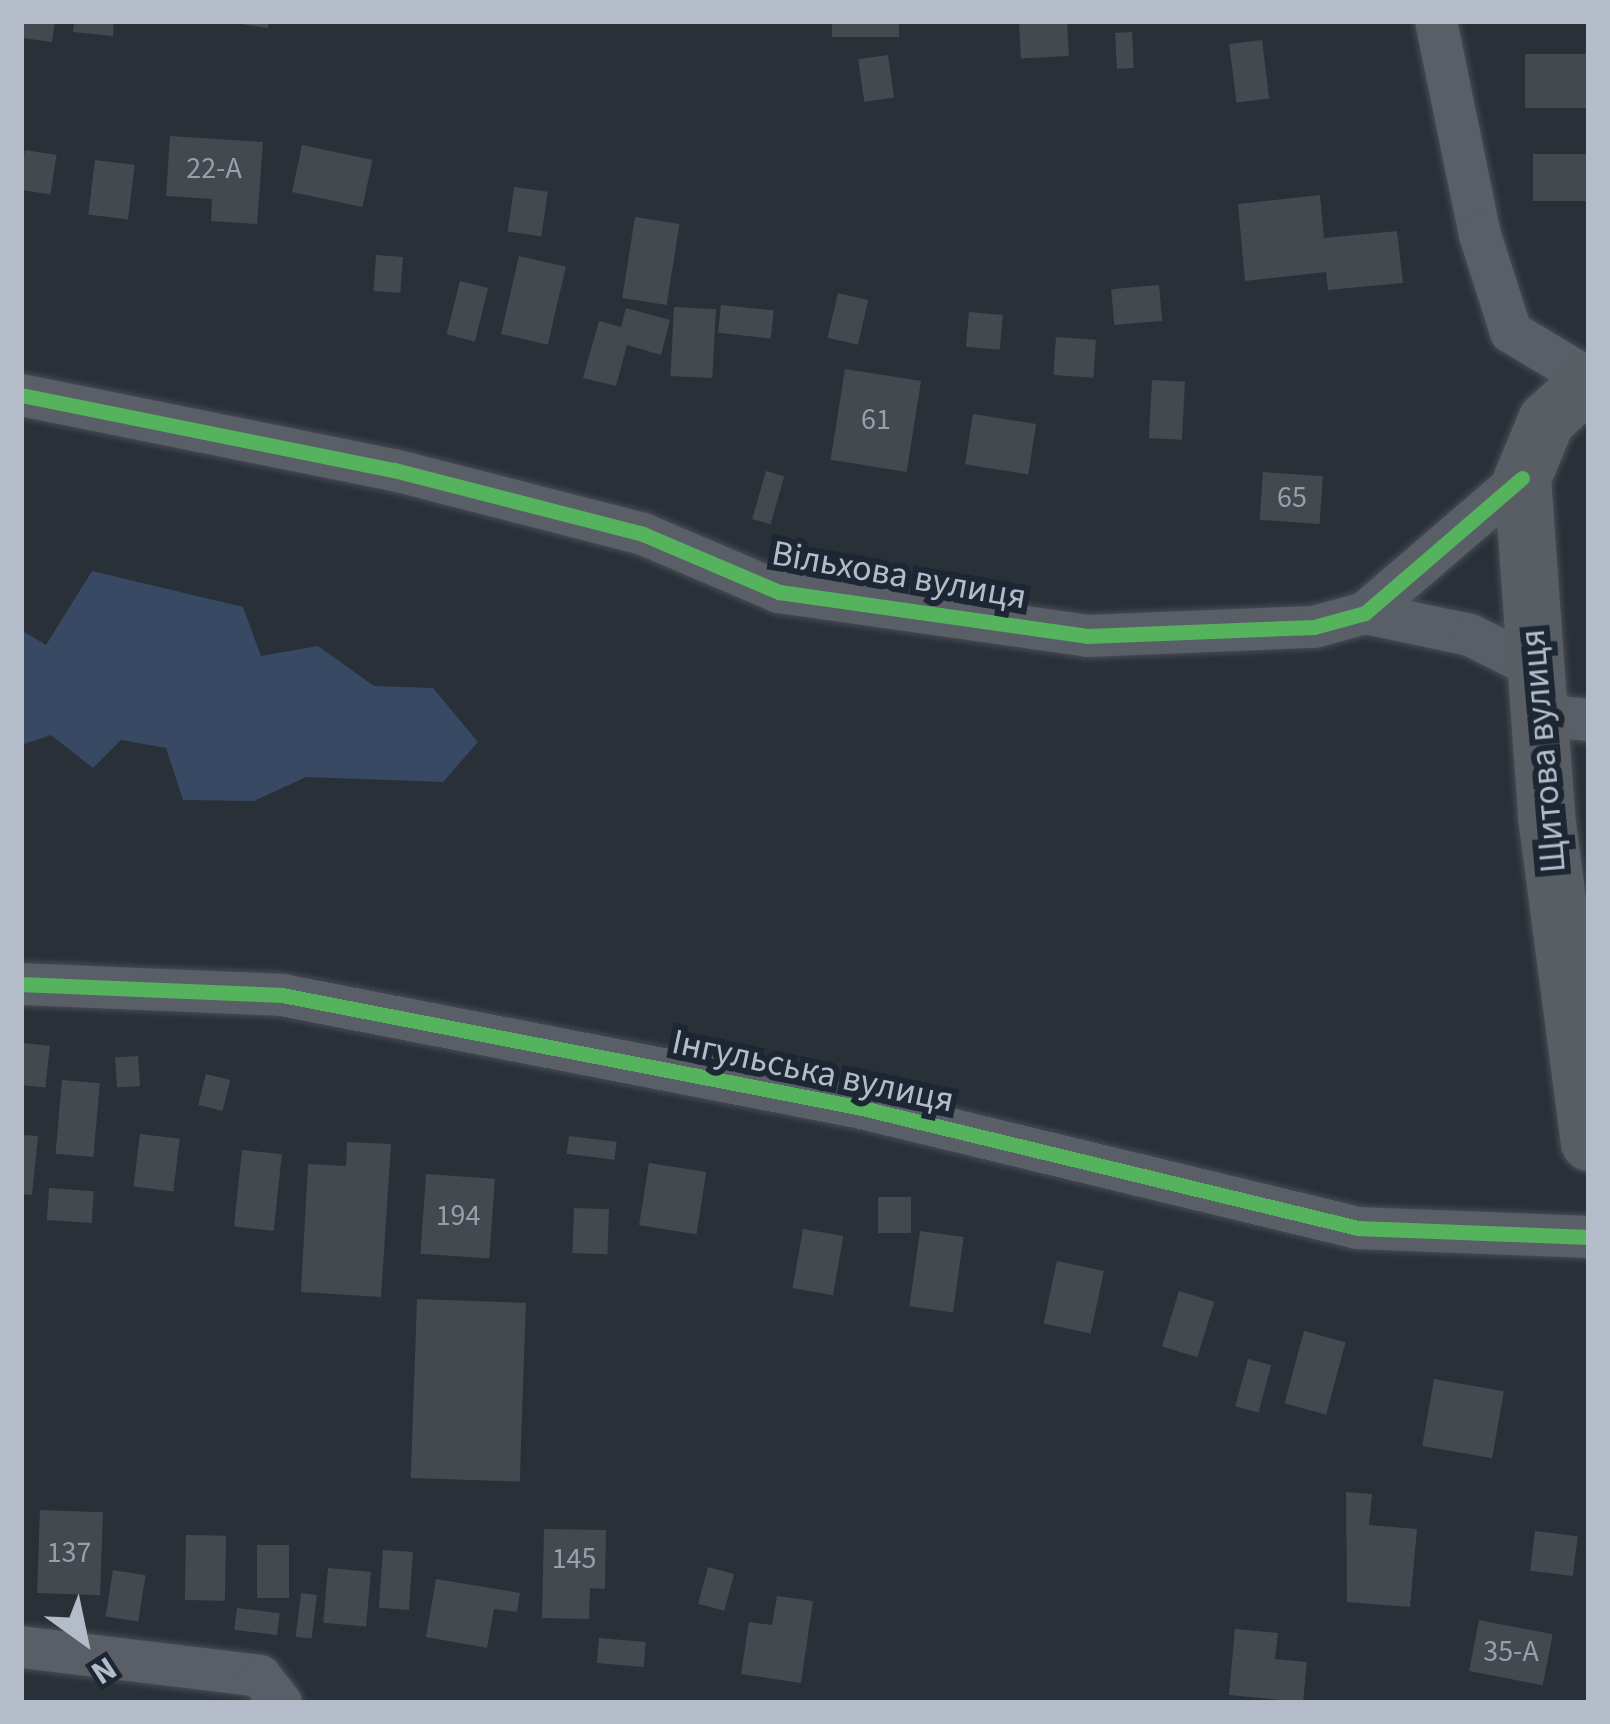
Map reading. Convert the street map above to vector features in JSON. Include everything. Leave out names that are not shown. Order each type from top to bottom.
[{"type":"street","points":[[1436,21],[1480,235],[1511,332],[1589,380]]},
{"type":"street","name":"Щитова вулиця","points":[[1589,380],[1546,420],[1522,478],[1553,700],[1589,1142]]},
{"type":"street","name":"Вільхова вулиця","points":[[21,395],[394,470],[575,516],[643,534],[779,592],[1087,636],[1314,627],[1365,613],[1522,478]]},
{"type":"street","points":[[1365,613],[1470,634],[1553,700]]},
{"type":"street","name":"Інгульська вулиця","points":[[21,984],[282,995],[862,1108],[1358,1228],[1589,1237]]},
{"type":"street","points":[[21,1648],[260,1676],[281,1703]]},
{"type":"water","points":[[92,571],[243,607],[261,656],[318,646],[374,686],[433,688],[478,742],[443,782],[306,777],[254,801],[183,800],[166,748],[121,740],[93,768],[51,735],[21,745],[21,630],[46,645]]},
{"type":"building","points":[[25,21],[55,21],[52,42],[22,38]]},
{"type":"building","points":[[74,21],[114,21],[113,36],[73,32]]},
{"type":"building","points":[[220,21],[269,21],[268,28]]},
{"type":"building","points":[[832,21],[899,21],[899,37],[832,37]]},
{"type":"building","points":[[1067,21],[1069,56],[1021,58],[1019,24]]},
{"type":"building","points":[[1132,32],[1134,68],[1117,69],[1115,33]]},
{"type":"building","points":[[1262,40],[1269,99],[1236,103],[1229,44]]},
{"type":"building","points":[[1525,54],[1589,54],[1589,108],[1525,108]]},
{"type":"building","points":[[888,55],[894,98],[864,102],[858,59]]},
{"type":"building","points":[[170,136],[263,142],[257,224],[211,221],[212,199],[166,196]]},
{"type":"building","points":[[302,145],[372,160],[362,207],[292,192]]},
{"type":"building","points":[[25,150],[57,155],[50,195],[21,190]]},
{"type":"building","points":[[1533,154],[1588,154],[1588,201],[1533,201]]},
{"type":"building","points":[[95,160],[135,165],[128,219],[88,215]]},
{"type":"building","points":[[514,187],[548,192],[541,236],[508,232]]},
{"type":"building","points":[[1320,195],[1324,238],[1397,231],[1403,283],[1328,290],[1326,272],[1245,281],[1238,204]]},
{"type":"building","points":[[635,217],[679,224],[667,305],[622,298]]},
{"type":"building","points":[[376,255],[403,257],[400,293],[373,291]]},
{"type":"building","points":[[519,256],[566,267],[548,345],[501,334]]},
{"type":"building","points":[[460,281],[488,288],[475,341],[447,334]]},
{"type":"building","points":[[1159,285],[1162,321],[1114,325],[1111,289]]},
{"type":"building","points":[[838,293],[868,300],[858,345],[828,338]]},
{"type":"building","points":[[721,305],[774,311],[771,338],[718,333]]},
{"type":"building","points":[[674,307],[716,309],[712,378],[670,376]]},
{"type":"building","points":[[626,308],[670,320],[661,355],[627,345],[616,386],[583,378],[599,321],[621,327]]},
{"type":"building","points":[[969,312],[1003,315],[1000,350],[966,347]]},
{"type":"building","points":[[1056,337],[1096,340],[1093,378],[1053,375]]},
{"type":"building","points":[[845,369],[921,381],[907,472],[831,460]]},
{"type":"building","points":[[1152,380],[1185,382],[1182,440],[1149,438]]},
{"type":"building","points":[[973,414],[1036,424],[1028,474],[965,464]]},
{"type":"building","points":[[766,471],[784,476],[770,524],[752,519]]},
{"type":"building","points":[[1263,472],[1323,476],[1320,524],[1260,520]]},
{"type":"building","points":[[23,1043],[50,1046],[45,1088],[21,1085]]},
{"type":"building","points":[[138,1056],[140,1086],[117,1088],[115,1058]]},
{"type":"building","points":[[206,1074],[230,1080],[223,1111],[198,1105]]},
{"type":"building","points":[[62,1080],[100,1083],[93,1157],[56,1154]]},
{"type":"building","points":[[140,1134],[180,1139],[173,1191],[134,1187]]},
{"type":"building","points":[[21,1135],[38,1136],[32,1195],[21,1194]]},
{"type":"building","points":[[569,1136],[617,1142],[614,1160],[567,1154]]},
{"type":"building","points":[[347,1142],[391,1144],[381,1297],[301,1292],[308,1164],[346,1166]]},
{"type":"building","points":[[242,1150],[282,1154],[274,1231],[234,1227]]},
{"type":"building","points":[[649,1163],[706,1172],[696,1234],[639,1225]]},
{"type":"building","points":[[426,1174],[495,1179],[489,1259],[420,1254]]},
{"type":"building","points":[[49,1188],[94,1191],[92,1223],[47,1220]]},
{"type":"building","points":[[878,1197],[911,1197],[911,1233],[878,1233]]},
{"type":"building","points":[[574,1208],[609,1209],[607,1254],[572,1253]]},
{"type":"building","points":[[803,1229],[843,1236],[833,1295],[793,1288]]},
{"type":"building","points":[[920,1231],[964,1237],[953,1312],[909,1306]]},
{"type":"building","points":[[1057,1261],[1104,1271],[1091,1334],[1044,1324]]},
{"type":"building","points":[[1179,1291],[1214,1302],[1197,1357],[1162,1346]]},
{"type":"building","points":[[417,1299],[526,1303],[520,1482],[411,1478]]},
{"type":"building","points":[[1304,1331],[1346,1342],[1326,1415],[1285,1403]]},
{"type":"building","points":[[1248,1359],[1271,1365],[1259,1413],[1235,1406]]},
{"type":"building","points":[[1434,1379],[1504,1391],[1492,1458],[1422,1446]]},
{"type":"building","points":[[1346,1492],[1372,1494],[1369,1525],[1417,1529],[1410,1607],[1347,1602]]},
{"type":"building","points":[[40,1510],[103,1512],[100,1595],[37,1593]]},
{"type":"building","points":[[544,1529],[606,1530],[605,1589],[590,1588],[589,1619],[542,1618]]},
{"type":"building","points":[[1535,1531],[1578,1536],[1573,1576],[1530,1571]]},
{"type":"building","points":[[186,1535],[226,1536],[225,1601],[185,1600]]},
{"type":"building","points":[[257,1545],[289,1545],[289,1598],[257,1598]]},
{"type":"building","points":[[383,1550],[413,1552],[409,1610],[379,1608]]},
{"type":"building","points":[[708,1567],[734,1574],[724,1611],[698,1604]]},
{"type":"building","points":[[328,1568],[371,1572],[366,1627],[323,1623]]},
{"type":"building","points":[[113,1570],[146,1575],[138,1622],[106,1616]]},
{"type":"building","points":[[436,1579],[520,1593],[517,1612],[494,1609],[487,1648],[426,1637]]},
{"type":"building","points":[[301,1593],[317,1595],[312,1639],[296,1637]]},
{"type":"building","points":[[777,1596],[813,1601],[801,1683],[741,1674],[749,1622],[772,1625]]},
{"type":"building","points":[[237,1608],[280,1613],[277,1635],[234,1630]]},
{"type":"building","points":[[1479,1620],[1553,1634],[1543,1685],[1469,1671]]},
{"type":"building","points":[[1235,1629],[1278,1633],[1275,1659],[1307,1662],[1303,1702],[1229,1695]]},
{"type":"building","points":[[599,1638],[646,1642],[644,1667],[597,1663]]},
{"type":"cycle path","points":[[21,395],[394,470],[643,534],[779,592],[1087,636],[1314,627],[1365,613],[1522,478]]},
{"type":"cycle path","points":[[21,984],[282,995],[862,1108],[1358,1228],[1589,1237]]}]
